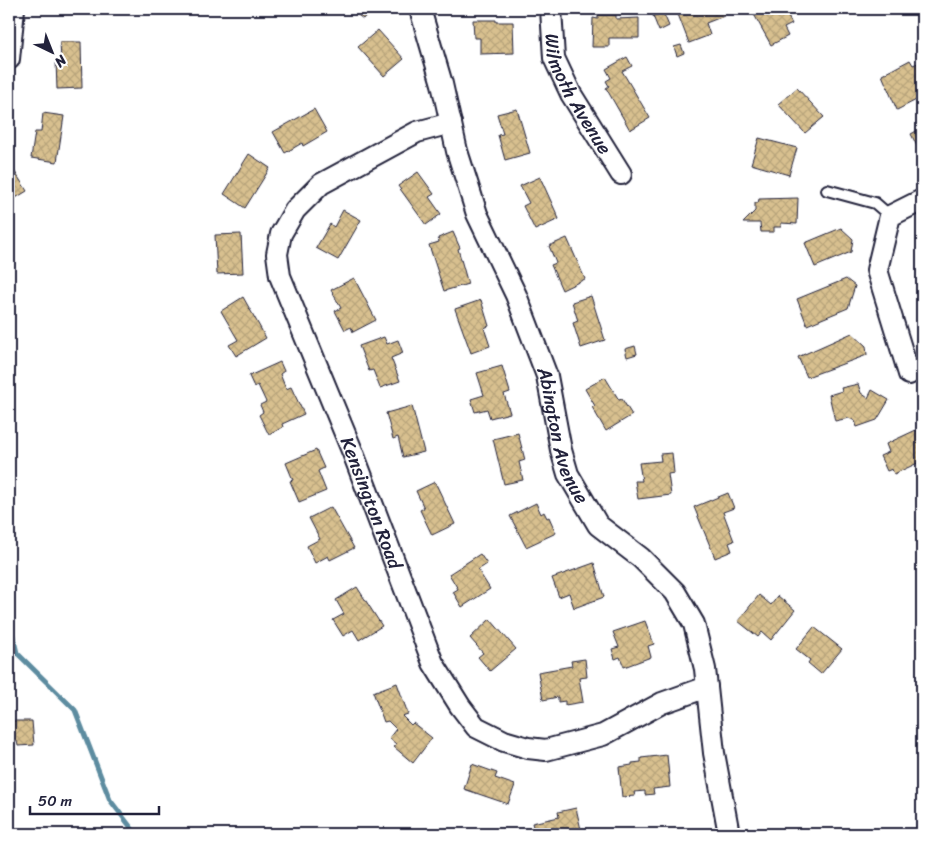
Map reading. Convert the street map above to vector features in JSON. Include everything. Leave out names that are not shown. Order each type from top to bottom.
[{"type":"street","points":[[9,59],[14,9]]},
{"type":"street","name":"Abington Avenue","points":[[420,9],[442,84],[457,151],[477,214],[516,295],[547,376],[561,450],[568,474],[598,525],[641,558],[675,592],[694,624],[705,669],[714,753],[729,834]]},
{"type":"street","name":"Wilmoth Avenue","points":[[551,9],[554,58],[571,94],[621,174]]},
{"type":"street","name":"Kensington Road","points":[[451,123],[417,132],[321,184],[295,210],[280,234],[277,254],[280,276],[353,453],[433,663],[460,706],[476,727],[504,742],[546,750],[603,735],[662,703],[707,688]]},
{"type":"street","points":[[909,374],[877,270],[890,216],[922,200]]},
{"type":"lane","points":[[827,190],[875,203],[890,216]]},
{"type":"building","points":[[350,9],[371,9],[363,19]]},
{"type":"building","points":[[676,9],[721,9],[724,16],[706,23],[710,35],[689,43]]},
{"type":"building","points":[[751,9],[784,9],[792,24],[784,28],[788,36],[771,45]]},
{"type":"building","points":[[663,12],[669,26],[659,31],[653,16]]},
{"type":"building","points":[[598,15],[616,15],[616,19],[639,18],[639,38],[609,38],[609,47],[592,47],[593,18],[598,19]]},
{"type":"building","points":[[473,20],[513,22],[514,53],[480,54],[480,38],[474,38]]},
{"type":"building","points":[[378,30],[404,59],[384,76],[358,47]]},
{"type":"building","points":[[60,42],[81,42],[82,88],[57,89],[56,61],[61,61]]},
{"type":"building","points":[[681,45],[684,53],[677,56],[674,47]]},
{"type":"building","points":[[627,57],[632,66],[622,71],[650,118],[630,130],[606,88],[609,86],[606,81],[611,78],[606,69]]},
{"type":"building","points":[[910,60],[913,65],[918,63],[922,71],[922,97],[897,110],[882,75]]},
{"type":"building","points":[[797,88],[824,117],[805,133],[778,104]]},
{"type":"building","points":[[314,109],[327,132],[303,146],[302,143],[285,153],[273,132]]},
{"type":"building","points":[[517,109],[530,153],[505,160],[498,135],[503,134],[497,114]]},
{"type":"building","points":[[43,113],[64,116],[57,162],[31,158],[35,132],[41,132]]},
{"type":"building","points":[[922,128],[922,156],[911,134]]},
{"type":"building","points":[[759,138],[797,148],[789,175],[751,164]]},
{"type":"building","points":[[249,154],[270,168],[245,208],[224,194]]},
{"type":"building","points":[[13,169],[27,191],[9,202],[9,172]]},
{"type":"building","points":[[418,172],[434,194],[429,197],[441,214],[426,225],[398,186]]},
{"type":"building","points":[[540,177],[559,219],[535,230],[523,206],[529,203],[520,186]]},
{"type":"building","points":[[798,198],[797,224],[781,223],[781,227],[774,227],[774,232],[761,232],[760,223],[743,223],[755,211],[755,203],[758,203],[759,199]]},
{"type":"building","points":[[343,210],[361,220],[338,260],[316,248],[330,224],[334,227]]},
{"type":"building","points":[[841,228],[853,239],[851,252],[815,267],[805,243]]},
{"type":"building","points":[[453,232],[460,248],[458,249],[468,284],[444,291],[429,245],[439,242],[438,238]]},
{"type":"building","points":[[241,234],[243,273],[217,274],[215,235]]},
{"type":"building","points":[[567,238],[585,279],[562,290],[551,265],[556,263],[549,246]]},
{"type":"building","points":[[354,278],[376,320],[353,332],[351,327],[345,330],[335,311],[341,308],[331,290]]},
{"type":"building","points":[[846,279],[855,286],[848,308],[807,325],[797,299]]},
{"type":"building","points":[[591,296],[605,340],[581,348],[573,323],[578,321],[572,302]]},
{"type":"building","points":[[243,297],[266,338],[236,356],[229,345],[238,340],[221,311]]},
{"type":"building","points":[[481,300],[489,326],[484,328],[490,346],[471,353],[455,309]]},
{"type":"building","points":[[852,333],[866,346],[867,355],[807,377],[798,357]]},
{"type":"building","points":[[384,337],[387,344],[398,340],[403,353],[391,358],[400,381],[380,388],[373,370],[369,371],[359,346]]},
{"type":"building","points":[[635,346],[637,354],[627,357],[625,349]]},
{"type":"building","points":[[280,362],[284,371],[280,374],[286,389],[291,387],[304,414],[282,424],[283,427],[269,435],[259,415],[263,412],[260,405],[266,402],[258,385],[254,387],[249,376]]},
{"type":"building","points":[[502,366],[510,392],[504,394],[510,413],[490,418],[487,409],[475,412],[471,399],[484,395],[477,373]]},
{"type":"building","points":[[605,377],[619,400],[622,399],[632,415],[606,431],[592,407],[595,406],[585,389]]},
{"type":"building","points":[[858,384],[861,393],[868,398],[872,390],[889,400],[877,420],[857,427],[855,421],[849,418],[835,421],[829,395],[842,391],[841,388]]},
{"type":"building","points":[[412,406],[424,452],[403,457],[398,437],[393,439],[386,413]]},
{"type":"building","points":[[916,430],[919,435],[922,433],[922,461],[894,474],[892,469],[887,471],[880,456],[889,452],[886,444]]},
{"type":"building","points":[[518,433],[525,460],[519,462],[523,480],[504,484],[493,439]]},
{"type":"building","points":[[316,450],[324,468],[318,471],[326,491],[299,502],[290,481],[293,480],[286,463]]},
{"type":"building","points":[[672,453],[674,473],[668,474],[671,495],[638,499],[635,481],[642,481],[639,463],[661,461],[660,454]]},
{"type":"building","points":[[435,482],[455,524],[432,535],[420,510],[424,508],[416,491]]},
{"type":"building","points":[[728,493],[734,508],[723,512],[734,541],[729,543],[732,551],[715,558],[694,507]]},
{"type":"building","points":[[536,503],[541,514],[544,512],[547,518],[549,517],[556,533],[526,547],[510,516]]},
{"type":"building","points":[[331,507],[354,548],[330,560],[328,556],[315,563],[307,546],[320,539],[309,518]]},
{"type":"building","points":[[480,554],[487,564],[478,570],[490,589],[462,607],[453,592],[458,589],[449,574]]},
{"type":"building","points":[[594,563],[604,597],[574,608],[569,593],[559,597],[552,578]]},
{"type":"building","points":[[357,587],[382,626],[359,640],[353,630],[343,636],[333,620],[344,614],[336,600]]},
{"type":"building","points":[[759,595],[771,605],[778,596],[795,610],[771,640],[762,632],[758,637],[738,621]]},
{"type":"building","points":[[490,619],[516,649],[490,671],[478,657],[483,653],[470,638]]},
{"type":"building","points":[[645,621],[654,644],[648,646],[651,657],[624,667],[620,657],[615,659],[612,649],[619,647],[613,632]]},
{"type":"building","points":[[814,627],[842,649],[821,674],[808,663],[810,660],[796,649]]},
{"type":"building","points":[[585,659],[587,677],[579,678],[583,702],[565,705],[565,701],[558,702],[558,697],[543,700],[538,672],[572,666],[571,661]]},
{"type":"building","points":[[397,683],[408,714],[402,716],[411,725],[413,723],[432,738],[413,763],[394,747],[396,744],[389,738],[396,729],[388,721],[384,722],[373,692]]},
{"type":"building","points":[[9,713],[13,713],[13,721],[32,721],[34,745],[18,746],[17,741],[12,741],[13,746],[9,746]]},
{"type":"building","points":[[667,755],[670,787],[653,789],[654,794],[645,795],[645,791],[634,792],[635,796],[622,797],[619,767],[641,762],[641,758]]},
{"type":"building","points":[[472,764],[497,773],[495,778],[515,785],[508,804],[464,789]]},
{"type":"building","points":[[576,808],[582,834],[535,834],[532,823],[559,817],[558,812]]},
{"type":"waterway","points":[[9,619],[17,653],[75,710],[110,800],[136,834]]}]
